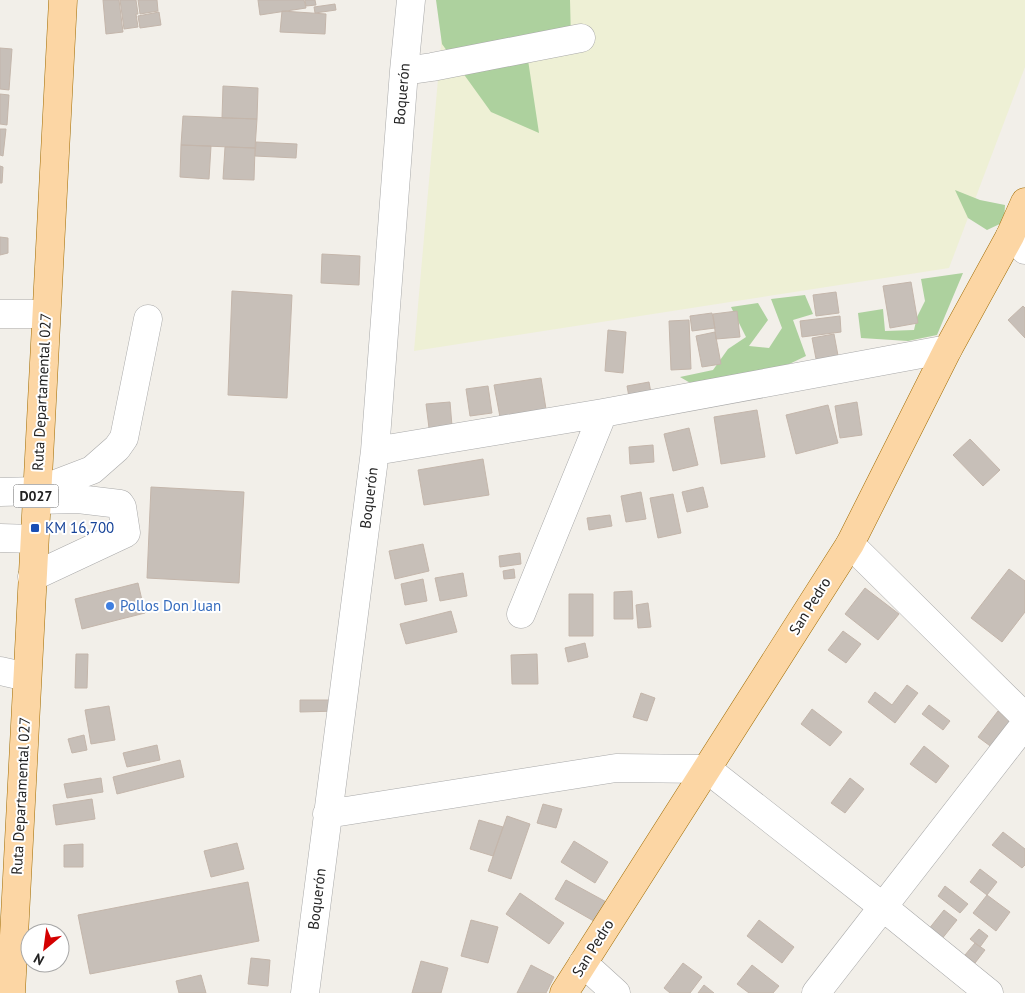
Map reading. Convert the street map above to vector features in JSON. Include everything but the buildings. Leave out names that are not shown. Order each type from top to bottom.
[{"type":"main road","name":"Ruta Departamental 027","points":[[11,993],[63,0]]},
{"type":"main road","name":"San Pedro","points":[[564,993],[850,544],[948,349],[1018,243],[1025,202]]},
{"type":"street","name":"Boquerón","points":[[305,993],[375,451],[411,0]]},
{"type":"street","points":[[404,71],[581,38]]},
{"type":"street","points":[[0,314],[46,314]]},
{"type":"street","points":[[36,496],[92,470],[117,448],[124,438],[148,319]]},
{"type":"street","points":[[375,451],[603,413],[948,349]]},
{"type":"street","points":[[520,614],[603,413]]},
{"type":"street","points":[[0,492],[120,504],[122,507],[126,533],[32,577]]},
{"type":"street","points":[[0,538],[34,539]]},
{"type":"street","points":[[850,544],[1025,717]]},
{"type":"street","points":[[0,670],[27,677]]},
{"type":"street","points":[[816,993],[1025,724]]},
{"type":"street","points":[[327,814],[616,768],[707,768],[883,907],[988,993]]},
{"type":"street","points":[[583,964],[616,993]]},
{"type":"green space","points":[[436,0],[570,0],[571,40],[525,40],[539,133],[491,112],[442,44]]},
{"type":"green space","points":[[445,0],[1025,0],[1025,67],[949,268],[414,351]]},
{"type":"green space","points":[[955,190],[980,200],[1005,205],[1004,222],[987,230],[968,218]]},
{"type":"green space","points":[[963,273],[937,335],[908,341],[861,338],[858,313],[883,309],[885,331],[914,330],[917,317],[925,301],[921,279]]},
{"type":"green space","points":[[805,295],[813,314],[793,320],[806,356],[783,367],[699,388],[680,377],[713,370],[728,349],[746,337],[731,307],[758,303],[768,320],[749,346],[769,348],[782,328],[771,299]]},
{"type":"place","name":"KM 16,700","points":[[35,528]]},
{"type":"place","name":"Pollos Don Juan","points":[[110,606]]}]
